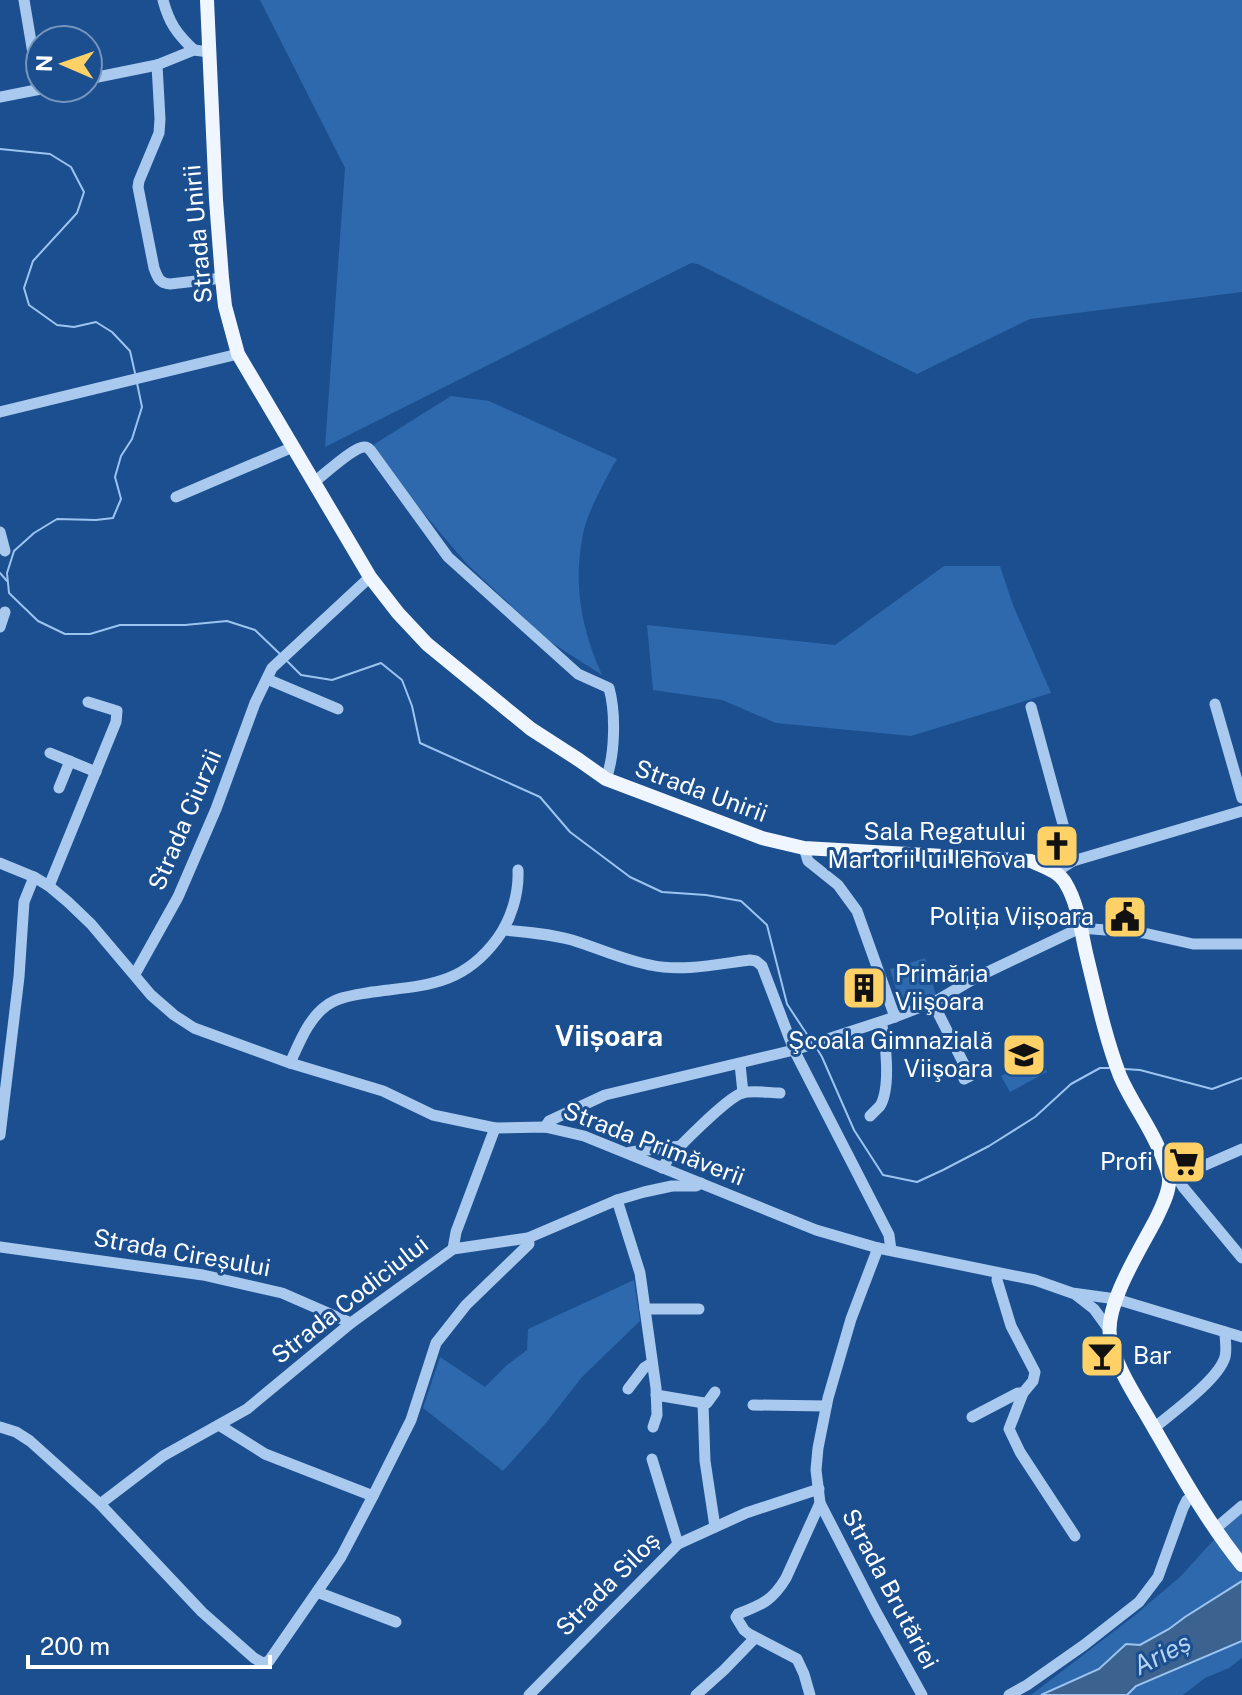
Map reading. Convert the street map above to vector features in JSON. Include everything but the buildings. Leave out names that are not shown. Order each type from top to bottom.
[{"type":"main road","name":"Strada Unirii","points":[[207,0],[201,51],[225,306],[238,354],[370,577],[427,644],[531,729],[606,779],[762,838],[804,848],[1031,861],[1056,872]]},
{"type":"main road","points":[[1056,872],[1065,882],[1074,904],[1121,1077],[1173,1178],[1116,1299],[1110,1331],[1120,1367],[1154,1428],[1193,1496],[1242,1565]]},
{"type":"street","points":[[24,0],[28,24]]},
{"type":"street","points":[[163,0],[168,18],[180,37],[201,51]]},
{"type":"street","points":[[104,76],[157,65],[201,51]]},
{"type":"street","points":[[157,65],[159,133],[138,187],[154,268],[163,283],[222,278]]},
{"type":"street","points":[[0,97],[24,92]]},
{"type":"street","points":[[0,412],[238,354]]},
{"type":"street","points":[[176,497],[293,447]]},
{"type":"street","points":[[314,482],[351,453],[367,447],[448,557],[578,674],[609,688],[613,738],[606,779]]},
{"type":"street","points":[[0,532],[5,551]]},
{"type":"street","name":"Strada Ciurzii","points":[[135,974],[178,897],[216,809],[255,703],[275,664],[370,577]]},
{"type":"street","points":[[0,627],[5,612]]},
{"type":"street","points":[[267,679],[338,709]]},
{"type":"street","points":[[49,886],[118,713],[113,708],[88,702]]},
{"type":"street","points":[[1215,704],[1242,798]]},
{"type":"street","points":[[1031,707],[1073,861]]},
{"type":"street","points":[[50,753],[96,772]]},
{"type":"street","points":[[59,788],[70,761]]},
{"type":"street","points":[[1056,872],[1073,861],[1242,811]]},
{"type":"street","points":[[804,848],[808,861],[838,885],[857,911],[895,1017]]},
{"type":"street","name":"Strada Primăverii","points":[[2,866],[34,877],[49,886],[91,924],[151,995],[194,1028],[290,1063],[383,1091],[433,1115],[495,1128],[545,1127],[584,1136],[816,1230],[884,1249],[1035,1280],[1072,1293]]},
{"type":"street","points":[[290,1063],[313,1020],[324,1007],[336,1000],[351,995],[437,984],[469,969],[487,953],[504,930],[516,896],[518,870]]},
{"type":"street","points":[[0,1135],[19,977],[24,902],[34,877]]},
{"type":"street","points":[[545,1127],[549,1121],[605,1095],[798,1048],[933,1003],[977,977],[1080,928],[1144,933],[1193,944],[1242,944]]},
{"type":"street","points":[[504,930],[546,934],[651,966],[690,967],[756,961],[762,966],[798,1048],[889,1235],[851,1319],[826,1406],[816,1470],[820,1503],[780,1588],[760,1607],[736,1617],[744,1630],[755,1638],[797,1659],[810,1695]]},
{"type":"street","points":[[933,1003],[970,1076],[964,1079]]},
{"type":"street","points":[[870,1116],[881,1105],[884,1094],[886,1049],[881,1022]]},
{"type":"street","points":[[740,1064],[743,1093]]},
{"type":"street","points":[[662,1168],[721,1108],[743,1093],[780,1093]]},
{"type":"street","points":[[453,1249],[456,1232],[495,1128]]},
{"type":"street","points":[[626,1153],[681,1146]]},
{"type":"street","points":[[1242,1149],[1173,1178],[1242,1258]]},
{"type":"street","name":"Strada Codiciului","points":[[100,1504],[163,1456],[247,1409],[351,1323],[453,1249],[528,1238],[617,1200],[672,1186],[701,1183]]},
{"type":"street","points":[[617,1200],[640,1273],[656,1395],[657,1415],[653,1427]]},
{"type":"street","points":[[0,1427],[30,1441],[100,1504],[202,1612],[260,1662],[269,1661],[341,1557],[411,1420],[436,1343],[466,1305],[529,1244],[528,1238]]},
{"type":"street","name":"Strada Cireșului","points":[[0,1247],[233,1281],[282,1293],[351,1323]]},
{"type":"street","points":[[998,1273],[997,1280],[1011,1326],[1035,1372],[1033,1381],[1023,1393],[1009,1432],[1075,1536]]},
{"type":"street","points":[[1072,1293],[1116,1299],[1242,1337]]},
{"type":"street","points":[[1072,1293],[1094,1309],[1110,1331]]},
{"type":"street","points":[[645,1309],[699,1309]]},
{"type":"street","points":[[1154,1428],[1196,1393],[1216,1371],[1224,1360],[1225,1332]]},
{"type":"street","points":[[628,1389],[644,1368],[652,1363]]},
{"type":"street","points":[[656,1395],[707,1403],[715,1392]]},
{"type":"street","points":[[972,1417],[1023,1393]]},
{"type":"street","points":[[703,1403],[705,1461],[715,1527]]},
{"type":"street","points":[[753,1405],[826,1406]]},
{"type":"street","points":[[219,1425],[265,1454],[373,1496]]},
{"type":"street","points":[[652,1459],[678,1544]]},
{"type":"street","name":"Strada Siloș","points":[[529,1695],[678,1544],[746,1513],[819,1489]]},
{"type":"street","points":[[1009,1695],[1073,1653],[1139,1602],[1158,1577],[1183,1508],[1193,1496]]},
{"type":"street","name":"Strada Brutăriei","points":[[820,1503],[922,1695]]},
{"type":"street","points":[[1218,1534],[1242,1506]]},
{"type":"street","points":[[317,1592],[396,1622]]},
{"type":"street","points":[[696,1695],[755,1638]]},
{"type":"shaded area","points":[[260,0],[1242,0],[1242,292],[1030,319],[917,374],[691,263],[325,447],[345,168]]},
{"type":"shaded area","points":[[451,396],[489,401],[617,459],[585,526],[580,553],[579,589],[584,623],[602,675],[549,641],[467,564],[420,509],[373,445]]},
{"type":"shaded area","points":[[944,566],[1000,566],[1013,605],[1051,693],[911,736],[776,723],[722,700],[653,690],[647,625],[835,645]]},
{"type":"shaded area","points":[[925,958],[936,995],[901,1006],[890,969]]},
{"type":"shaded area","points":[[1038,1056],[1047,1072],[1010,1092],[1001,1076]]},
{"type":"shaded area","points":[[634,1280],[640,1321],[582,1377],[503,1471],[423,1408],[440,1357],[485,1387],[527,1350],[528,1329]]},
{"type":"shaded area","points":[[1242,1509],[1242,1581],[1169,1629],[1139,1645],[1126,1644],[1099,1669],[1041,1695],[1031,1695],[1180,1577]]},
{"type":"shaded area","points":[[1242,1641],[1242,1658],[1229,1668],[1205,1678],[1183,1695],[1127,1695],[1136,1686]]},
{"type":"water","name":"Arieș","points":[[1242,1581],[1242,1641],[1136,1686],[1127,1695],[1041,1695],[1099,1669],[1126,1644],[1140,1645]]},
{"type":"waterway","points":[[0,149],[50,154],[71,167],[84,192],[77,213],[33,261],[24,288],[29,305],[57,325],[74,327],[96,322],[112,332],[130,351],[135,373]]},
{"type":"waterway","points":[[137,383],[142,407],[115,477],[121,499],[113,518],[57,519],[34,533],[14,551],[7,573],[9,593],[38,621],[65,634],[90,634],[120,625],[185,625],[227,621],[255,630],[280,654]]},
{"type":"waterway","points":[[0,573],[7,581]]},
{"type":"waterway","points":[[287,661],[301,675],[332,680],[381,663],[402,680],[412,706],[420,743],[540,797],[570,832],[630,877],[662,892],[741,901],[767,925],[787,1004],[810,1039]]},
{"type":"waterway","points":[[816,1047],[854,1130],[883,1175],[917,1182],[989,1146],[1035,1117],[1071,1084],[1100,1068],[1109,1068]]},
{"type":"waterway","points":[[1124,1069],[1140,1070],[1212,1089],[1242,1078]]},
{"type":"place","name":"Sala Regatului Martorii lui Iehova","points":[[1057,846]]},
{"type":"place","name":"Poliția Viișoara","points":[[1125,917]]},
{"type":"place","name":"Primăria Viişoara","points":[[864,988]]},
{"type":"place","name":"Şcoala Gimnazială Viişoara","points":[[1024,1055]]},
{"type":"place","name":"Profi","points":[[1184,1162]]},
{"type":"place","name":"Bar","points":[[1102,1356]]},
{"type":"district","name":"Viișoara","points":[[609,1036]]}]
